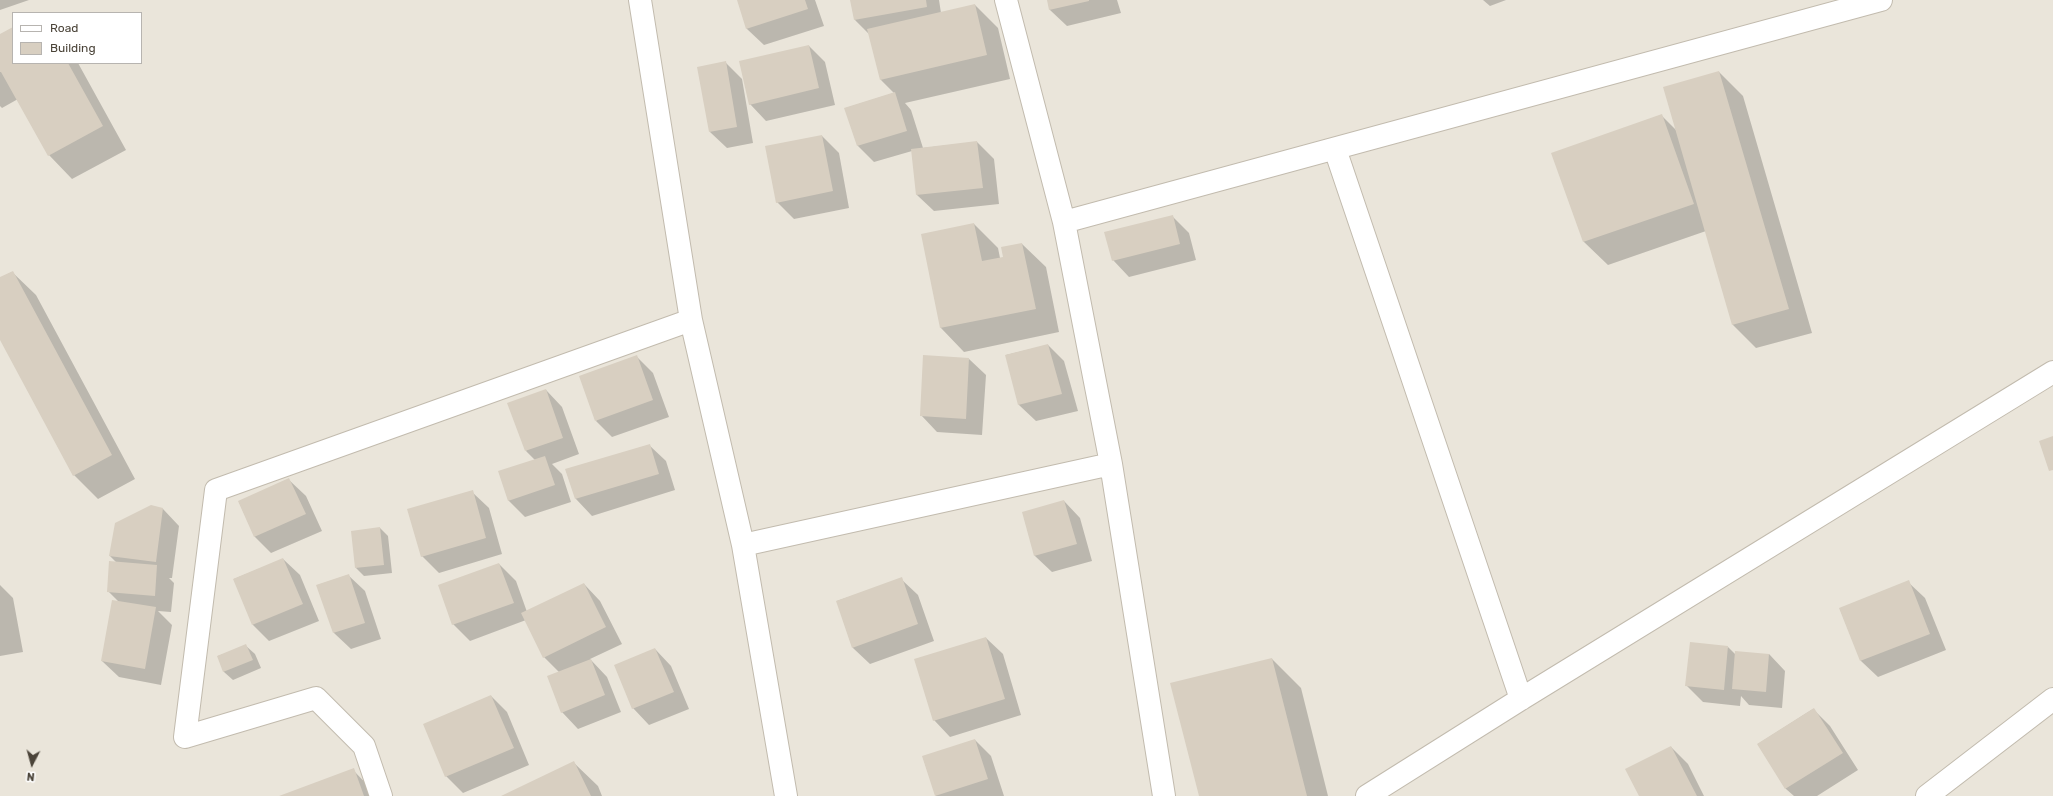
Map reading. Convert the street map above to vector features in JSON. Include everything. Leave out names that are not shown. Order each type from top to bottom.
[{"type":"street","points":[[640,0],[692,320],[743,545],[786,796]]},
{"type":"street","points":[[1006,0],[1064,222],[1111,464],[1164,796]]},
{"type":"street","points":[[1064,222],[1881,0]]},
{"type":"street","points":[[1335,149],[1521,699]]},
{"type":"street","points":[[381,796],[364,746],[316,698],[185,737],[216,490],[692,320]]},
{"type":"street","points":[[1367,796],[1521,699],[2053,372]]},
{"type":"street","points":[[743,545],[1111,464]]},
{"type":"street","points":[[1927,796],[2051,705]]},
{"type":"shaded area","points":[[0,0],[2053,0],[2053,796],[0,796]]},
{"type":"building","points":[[737,0],[805,0],[808,9],[746,29]]},
{"type":"building","points":[[850,0],[926,0],[927,7],[854,20]]},
{"type":"building","points":[[1047,0],[1089,0],[1089,1],[1049,10]]},
{"type":"building","points":[[975,4],[987,55],[880,80],[867,29]]},
{"type":"building","points":[[12,28],[12,64],[69,64],[103,126],[48,156],[0,72],[0,34]]},
{"type":"building","points":[[809,45],[819,88],[749,105],[739,61]]},
{"type":"building","points":[[726,61],[737,127],[709,132],[697,67]]},
{"type":"building","points":[[1719,71],[1789,309],[1732,325],[1663,87]]},
{"type":"building","points":[[895,92],[907,131],[857,146],[844,108]]},
{"type":"building","points":[[1662,114],[1694,204],[1583,242],[1551,153]]},
{"type":"building","points":[[822,135],[833,191],[776,203],[765,146]]},
{"type":"building","points":[[977,141],[983,188],[916,195],[911,149]]},
{"type":"building","points":[[1173,215],[1180,244],[1112,261],[1104,232]]},
{"type":"building","points":[[974,223],[982,261],[1003,257],[1001,247],[1022,243],[1036,309],[940,328],[921,234]]},
{"type":"building","points":[[13,271],[112,455],[73,476],[0,340],[0,277]]},
{"type":"building","points":[[1048,344],[1062,394],[1018,405],[1005,355]]},
{"type":"building","points":[[637,355],[653,400],[595,421],[579,376]]},
{"type":"building","points":[[923,355],[969,358],[966,419],[920,416]]},
{"type":"building","points":[[546,389],[563,438],[525,451],[507,403]]},
{"type":"building","points":[[2053,436],[2053,470],[2049,471],[2039,441]]},
{"type":"building","points":[[650,444],[659,474],[575,499],[565,469]]},
{"type":"building","points":[[545,456],[555,485],[508,501],[498,471]]},
{"type":"building","points":[[289,478],[306,514],[254,537],[238,501]]},
{"type":"building","points":[[473,490],[486,538],[421,557],[407,509]]},
{"type":"building","points":[[1064,500],[1077,544],[1034,556],[1022,512]]},
{"type":"building","points":[[151,505],[163,508],[156,562],[109,556],[115,523]]},
{"type":"building","points":[[380,527],[384,565],[355,568],[351,531]]},
{"type":"building","points":[[283,558],[303,604],[252,625],[233,579]]},
{"type":"building","points":[[109,561],[157,565],[155,596],[107,592]]},
{"type":"building","points":[[499,563],[514,603],[452,625],[438,585]]},
{"type":"building","points":[[349,574],[365,623],[333,633],[316,585]]},
{"type":"building","points":[[902,577],[918,624],[852,648],[836,601]]},
{"type":"building","points":[[1909,580],[1930,634],[1860,661],[1839,608]]},
{"type":"building","points":[[584,583],[606,627],[543,658],[521,613]]},
{"type":"building","points":[[112,600],[156,607],[145,669],[101,661]]},
{"type":"building","points":[[986,637],[1005,699],[933,721],[914,659]]},
{"type":"building","points":[[1690,642],[1728,646],[1724,690],[1685,686]]},
{"type":"building","points":[[246,644],[253,660],[223,672],[217,656]]},
{"type":"building","points":[[655,648],[674,692],[632,709],[614,665]]},
{"type":"building","points":[[1735,651],[1769,654],[1766,692],[1732,689]]},
{"type":"building","points":[[1272,658],[1307,796],[1199,796],[1170,683]]},
{"type":"building","points":[[591,659],[605,695],[561,713],[547,676]]},
{"type":"building","points":[[491,695],[514,748],[445,777],[423,724]]},
{"type":"building","points":[[1814,708],[1843,753],[1785,789],[1757,744]]},
{"type":"building","points":[[975,739],[988,779],[935,796],[922,756]]},
{"type":"building","points":[[1671,746],[1697,796],[1639,796],[1625,769]]},
{"type":"building","points":[[574,761],[591,796],[501,796]]},
{"type":"building","points":[[354,768],[364,796],[279,796]]}]
